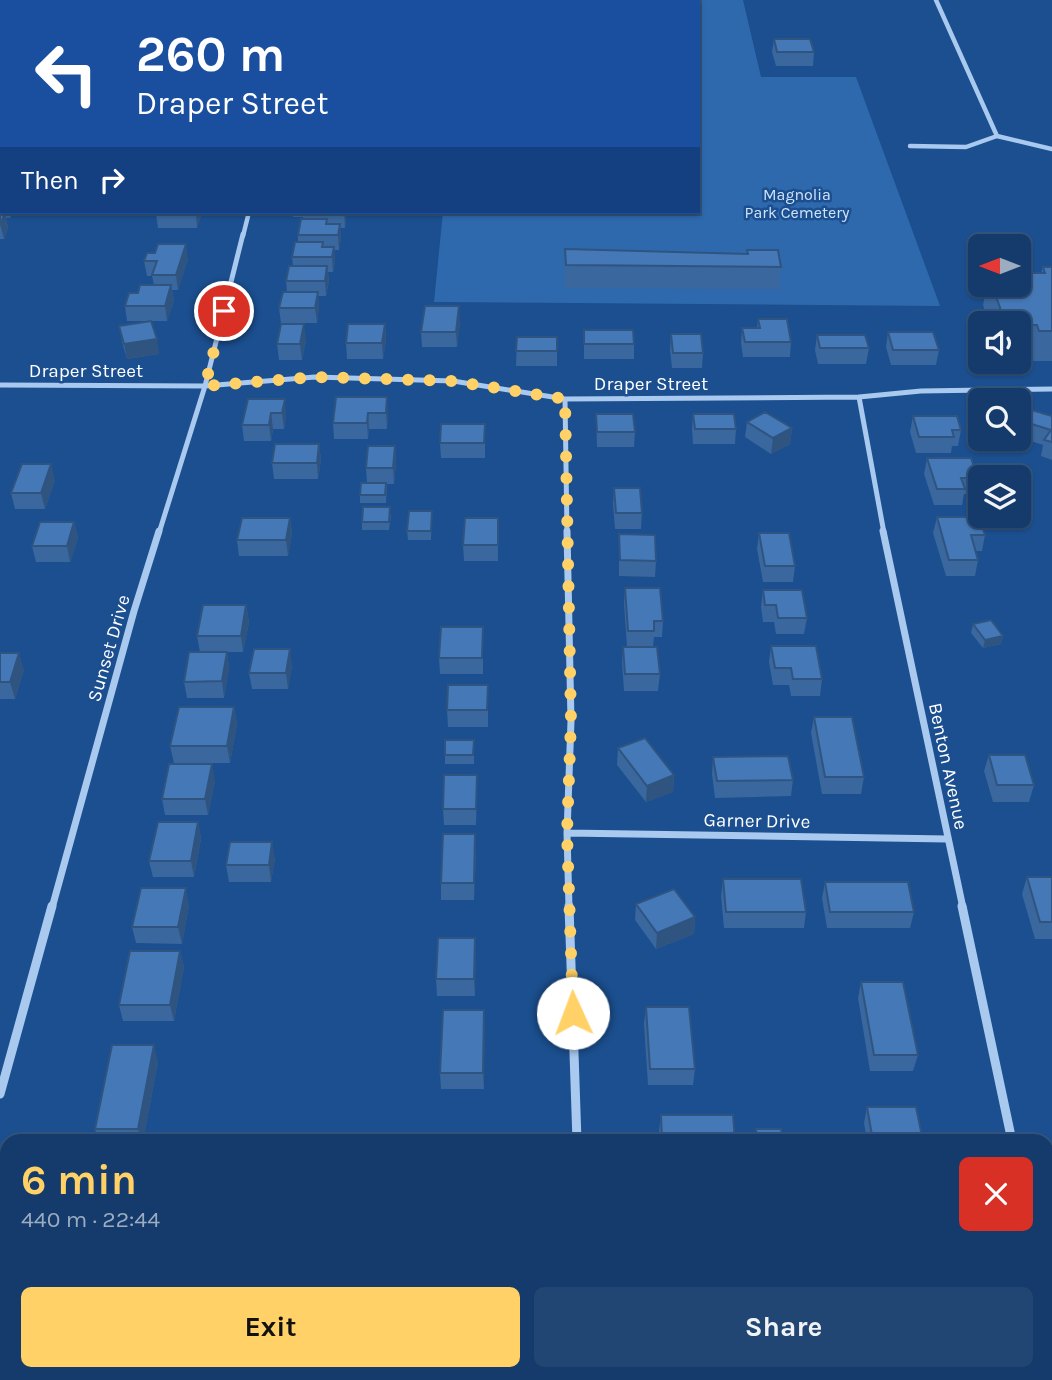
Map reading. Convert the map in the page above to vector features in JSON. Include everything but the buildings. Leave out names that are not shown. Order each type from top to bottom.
[{"type":"street","points":[[936,0],[997,136]]},
{"type":"street","points":[[910,146],[981,146],[997,136],[1052,149]]},
{"type":"street","name":"Sunset Drive","points":[[0,1094],[134,611],[205,386],[249,214]]},
{"type":"street","name":"Draper Street","points":[[0,385],[205,386],[315,377],[439,380],[565,399],[859,397],[921,391],[1052,389]]},
{"type":"street","name":"Benton Avenue","points":[[859,397],[888,556],[1010,1134]]},
{"type":"street","points":[[565,399],[571,721],[567,833],[577,1134]]},
{"type":"street","name":"Garner Drive","points":[[567,833],[947,839]]},
{"type":"green space","name":"Magnolia Park Cemetery","points":[[700,0],[743,0],[761,77],[856,77],[940,306],[434,302],[443,214],[700,214]]},
{"type":"route","points":[[224,311],[205,386],[315,377],[453,381],[565,399],[571,721],[567,833],[573,1013]]}]
